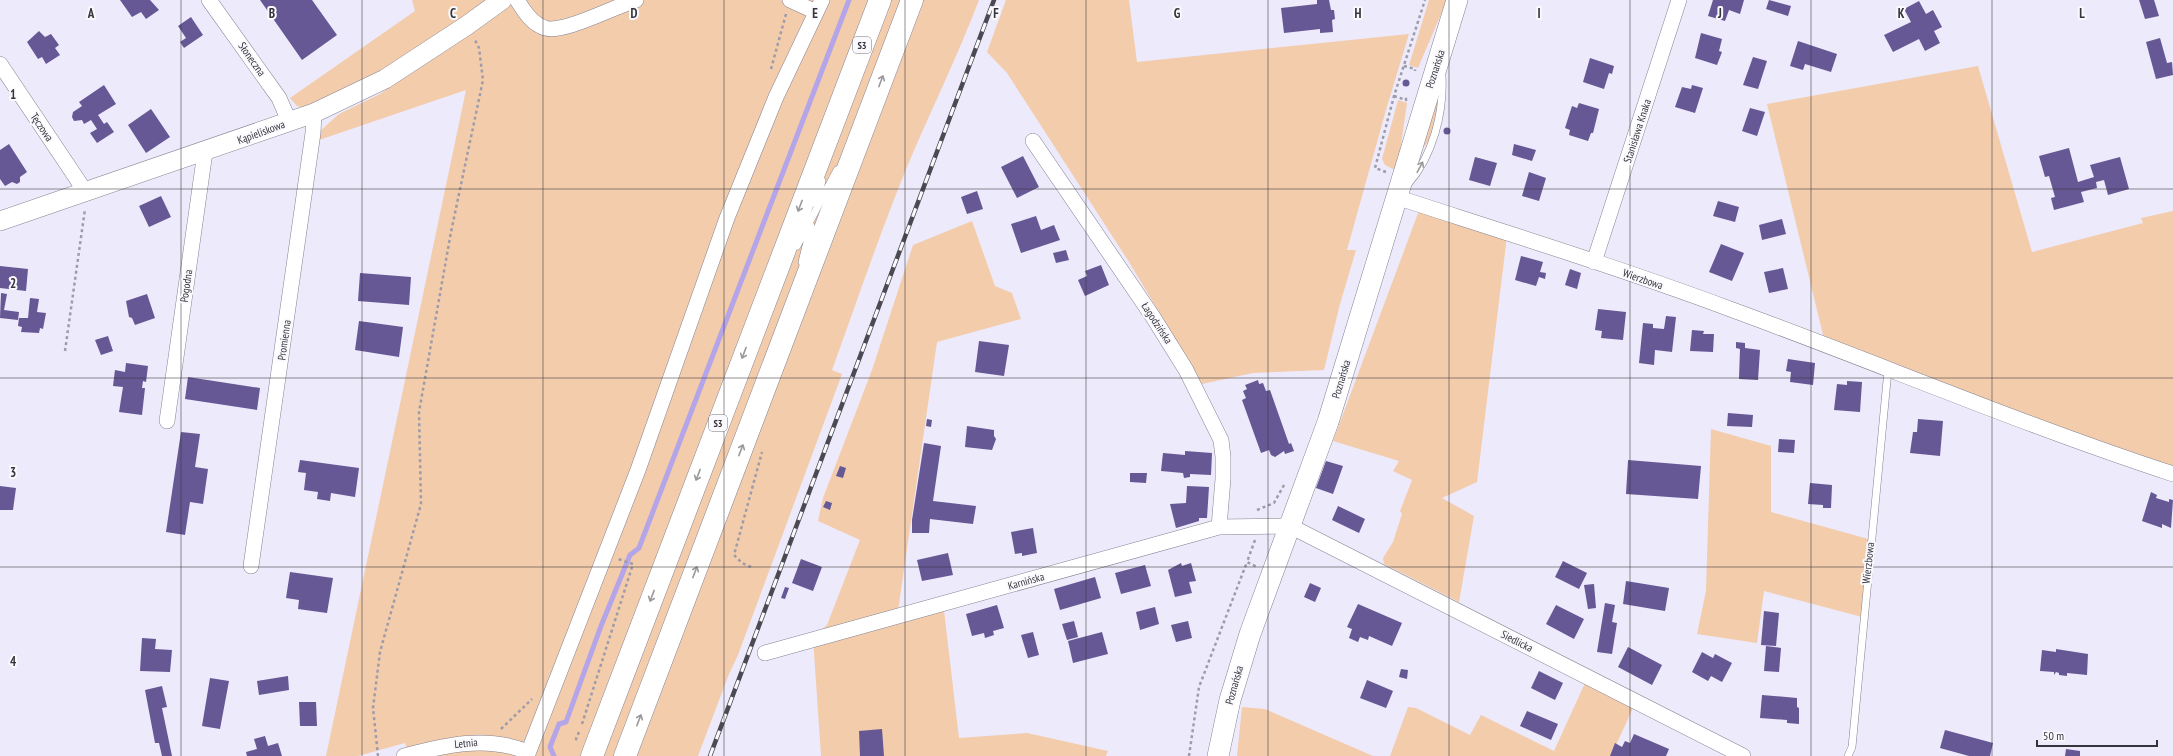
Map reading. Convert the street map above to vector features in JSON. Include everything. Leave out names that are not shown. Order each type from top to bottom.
[{"type":"highway","name":"S3","points":[[586,748],[753,330],[880,0]]},
{"type":"highway","points":[[625,756],[912,0]]},
{"type":"main road","name":"Poznańska","points":[[1218,756],[1230,700],[1247,641],[1328,422],[1401,177],[1457,0]]},
{"type":"street","name":"Słoneczna","points":[[209,0],[279,98],[289,121]]},
{"type":"street","name":"Kąpieliskowa","points":[[0,221],[84,191],[205,152],[314,113],[385,79],[466,26],[502,0]]},
{"type":"street","points":[[517,0],[533,22],[546,29],[559,29],[636,0]]},
{"type":"street","points":[[528,754],[638,470],[727,218],[776,97],[819,6],[790,0]]},
{"type":"street","name":"Stanisława Knaka","points":[[1594,262],[1679,0]]},
{"type":"street","name":"Tęczowa","points":[[0,64],[84,191]]},
{"type":"street","name":"Promienna","points":[[251,566],[313,133],[314,113]]},
{"type":"street","name":"Łagodzińska","points":[[1033,141],[1153,317],[1186,370],[1221,440],[1223,479],[1219,527]]},
{"type":"street","name":"Pogodna","points":[[167,421],[205,152]]},
{"type":"street","name":"Wierzbowa","points":[[1396,197],[1594,262],[1730,309],[2098,450],[2173,474]]},
{"type":"street","name":"Karnińska","points":[[765,653],[1219,527],[1290,526]]},
{"type":"street","name":"Siedlicka","points":[[1290,526],[1743,756]]},
{"type":"street","name":"Letnia","points":[[404,756],[460,742],[494,742],[512,745],[528,754]]},
{"type":"lane","points":[[1396,197],[1414,177],[1438,121],[1442,99],[1440,52]]},
{"type":"lane","points":[[783,340],[844,91]]},
{"type":"lane","points":[[753,330],[873,101]]},
{"type":"lane","name":"Wierzbowa","points":[[1848,756],[1852,747],[1888,370]]},
{"type":"path","points":[[1401,177],[1375,168],[1394,96],[1425,0]]},
{"type":"path","points":[[378,756],[373,708],[380,652],[421,504],[419,412],[451,232],[483,80],[479,48],[466,26]]},
{"type":"path","points":[[1404,66],[1415,69],[1413,75]]},
{"type":"path","points":[[1394,96],[1406,100],[1408,94]]},
{"type":"path","points":[[65,351],[85,210],[84,191]]},
{"type":"path","points":[[751,567],[734,555],[763,448],[761,448]]},
{"type":"path","points":[[586,748],[576,739],[633,564],[624,561]]},
{"type":"path","points":[[1189,756],[1199,687],[1247,562]]},
{"type":"path","points":[[496,734],[534,697]]},
{"type":"shaded area","points":[[412,0],[979,0],[954,61],[909,162],[879,240],[832,370],[842,374],[738,655],[729,674],[698,756],[409,756],[405,743],[358,756],[326,756],[466,90],[319,140],[319,132],[339,114],[380,94],[443,50],[307,108],[297,106],[290,98],[415,11]]},
{"type":"shaded area","points":[[1006,0],[1129,0],[1137,62],[1409,34],[1347,250],[1356,250],[1340,304],[1324,370],[1253,373],[1202,384],[1129,262],[1007,73],[987,52]]},
{"type":"shaded area","points":[[1429,0],[1447,0],[1418,68],[1409,65]]},
{"type":"shaded area","points":[[1978,66],[2032,252],[2143,223],[2141,218],[2173,211],[2173,473],[1825,343],[1767,104]]},
{"type":"shaded area","points":[[1438,89],[1437,112],[1431,136],[1423,148]]},
{"type":"shaded area","points":[[1398,100],[1407,103],[1399,158],[1395,170],[1385,165],[1382,159]]},
{"type":"shaded area","points":[[1420,208],[1505,229],[1506,244],[1477,482],[1442,498],[1474,516],[1459,602],[1384,564],[1383,558],[1393,542],[1402,514],[1400,511],[1412,480],[1393,471],[1399,461],[1333,441]]},
{"type":"shaded area","points":[[972,221],[995,286],[1012,293],[1021,319],[937,342],[898,611],[943,602],[959,738],[1027,733],[1108,751],[1106,756],[821,756],[813,638],[827,625],[860,540],[818,521],[823,498],[872,370],[913,245]]},
{"type":"shaded area","points":[[1711,429],[1771,446],[1771,512],[1872,540],[1866,618],[1764,591],[1757,643],[1697,634],[1706,591]]},
{"type":"shaded area","points":[[1585,683],[1633,708],[1611,756],[1390,756],[1408,707],[1416,708],[1470,735],[1481,715],[1554,751]]},
{"type":"shaded area","points":[[1242,707],[1265,709],[1373,756],[1237,756]]},
{"type":"building","points":[[120,0],[150,0],[159,10],[146,19],[141,12],[132,17]]},
{"type":"building","points":[[260,0],[312,0],[337,35],[302,60]]},
{"type":"building","points":[[1317,0],[1329,0],[1331,10],[1334,10],[1335,19],[1332,20],[1333,32],[1320,33],[1320,29],[1284,33],[1281,8],[1317,4]]},
{"type":"building","points":[[1713,0],[1744,0],[1740,14],[1729,10],[1725,21],[1708,16]]},
{"type":"building","points":[[1769,0],[1791,6],[1788,16],[1766,9]]},
{"type":"building","points":[[2139,0],[2154,0],[2159,16],[2145,19]]},
{"type":"building","points":[[1919,1],[1926,14],[1933,10],[1942,27],[1934,31],[1940,43],[1925,51],[1919,39],[1893,52],[1884,35],[1911,22],[1904,9]]},
{"type":"building","points":[[191,17],[203,35],[184,48],[180,42],[186,38],[178,26]]},
{"type":"building","points":[[39,31],[45,37],[51,34],[59,45],[55,48],[60,55],[46,64],[42,57],[38,59],[27,42]]},
{"type":"building","points":[[1701,33],[1722,39],[1719,51],[1722,52],[1717,65],[1695,58]]},
{"type":"building","points":[[2160,38],[2167,63],[2172,62],[2173,75],[2156,79],[2146,42]]},
{"type":"building","points":[[1798,41],[1837,54],[1831,72],[1805,64],[1803,70],[1790,66]]},
{"type":"building","points":[[1753,57],[1767,61],[1758,89],[1743,85]]},
{"type":"building","points":[[1590,58],[1614,66],[1612,74],[1609,73],[1604,89],[1583,82]]},
{"type":"building","points":[[1406,80],[1409,83],[1406,86],[1403,83]]},
{"type":"building","points":[[104,85],[116,104],[98,115],[104,124],[107,122],[114,132],[97,143],[90,133],[97,129],[91,120],[84,124],[82,120],[74,121],[72,117],[73,112],[82,106],[79,102]]},
{"type":"building","points":[[1692,85],[1703,88],[1695,113],[1675,107],[1682,87],[1691,89]]},
{"type":"building","points":[[1579,103],[1599,109],[1593,133],[1591,133],[1588,141],[1569,135],[1570,130],[1565,128],[1572,106],[1577,108]]},
{"type":"building","points":[[1750,108],[1765,112],[1757,136],[1742,131]]},
{"type":"building","points":[[151,109],[170,137],[146,153],[128,125]]},
{"type":"building","points":[[1447,128],[1450,131],[1447,134],[1444,131]]},
{"type":"building","points":[[9,144],[27,172],[20,177],[20,182],[17,184],[12,182],[5,186],[0,179],[0,150]]},
{"type":"building","points":[[1514,144],[1536,150],[1532,161],[1512,155]]},
{"type":"building","points":[[2069,148],[2078,182],[2094,177],[2090,165],[2120,157],[2129,189],[2108,195],[2104,180],[2096,182],[2097,188],[2081,192],[2084,202],[2054,210],[2051,198],[2055,197],[2049,176],[2045,177],[2039,156]]},
{"type":"building","points":[[1023,156],[1039,187],[1017,198],[1001,167]]},
{"type":"building","points":[[1475,157],[1497,163],[1490,186],[1469,180]]},
{"type":"building","points":[[1529,172],[1546,178],[1539,201],[1522,196]]},
{"type":"building","points":[[977,191],[983,209],[967,214],[961,197]]},
{"type":"building","points":[[161,196],[171,217],[149,227],[139,206]]},
{"type":"building","points":[[1718,201],[1739,207],[1735,222],[1713,216]]},
{"type":"building","points":[[1036,216],[1041,230],[1054,225],[1060,240],[1021,253],[1011,224]]},
{"type":"building","points":[[1782,219],[1786,234],[1762,240],[1759,225]]},
{"type":"building","points":[[1721,244],[1744,253],[1732,281],[1709,272]]},
{"type":"building","points":[[1066,250],[1069,260],[1056,263],[1053,253]]},
{"type":"building","points":[[1521,256],[1543,262],[1540,272],[1546,273],[1545,279],[1539,277],[1536,286],[1515,280]]},
{"type":"building","points":[[1101,265],[1109,285],[1085,296],[1078,280],[1087,276],[1085,271]]},
{"type":"building","points":[[0,266],[28,269],[26,291],[0,288]]},
{"type":"building","points":[[1783,268],[1788,289],[1769,293],[1764,272]]},
{"type":"building","points":[[1570,269],[1581,273],[1577,289],[1565,285]]},
{"type":"building","points":[[360,273],[411,277],[409,305],[358,301]]},
{"type":"building","points":[[1,293],[7,294],[4,310],[19,312],[18,320],[0,318]]},
{"type":"building","points":[[147,294],[155,318],[135,325],[132,318],[129,317],[126,301]]},
{"type":"building","points":[[30,298],[39,299],[37,312],[46,313],[43,329],[40,328],[39,333],[21,332],[22,327],[18,326],[19,318],[28,318]]},
{"type":"building","points":[[1598,309],[1626,312],[1623,340],[1601,338],[1602,331],[1595,330]]},
{"type":"building","points":[[1666,316],[1676,317],[1672,352],[1655,350],[1654,365],[1639,363],[1643,323],[1653,324],[1653,328],[1664,329]]},
{"type":"building","points":[[359,321],[403,327],[399,357],[355,350]]},
{"type":"building","points":[[1692,330],[1704,331],[1703,334],[1714,334],[1713,352],[1690,351]]},
{"type":"building","points":[[108,336],[113,351],[101,355],[95,340]]},
{"type":"building","points":[[979,341],[1009,345],[1004,376],[975,372]]},
{"type":"building","points":[[1736,342],[1745,343],[1745,348],[1760,350],[1758,380],[1739,379],[1740,349],[1736,348]]},
{"type":"building","points":[[1788,359],[1815,363],[1813,385],[1790,382],[1791,372],[1786,371]]},
{"type":"building","points":[[126,363],[148,366],[146,382],[143,381],[142,388],[145,388],[142,415],[119,412],[123,387],[113,386],[115,370],[125,372]]},
{"type":"building","points":[[188,377],[260,388],[257,410],[185,399]]},
{"type":"building","points":[[1258,380],[1259,384],[1263,383],[1266,391],[1270,390],[1289,444],[1291,443],[1294,451],[1285,454],[1284,451],[1275,457],[1271,455],[1269,450],[1261,453],[1242,400],[1246,398],[1243,391],[1247,389],[1245,385]]},
{"type":"building","points":[[1847,381],[1862,382],[1860,412],[1834,410],[1837,384],[1847,385]]},
{"type":"building","points":[[1728,413],[1753,415],[1752,427],[1727,426]]},
{"type":"building","points":[[927,419],[932,420],[931,427],[926,426]]},
{"type":"building","points":[[1918,419],[1943,421],[1940,456],[1910,453],[1913,432],[1917,432]]},
{"type":"building","points":[[967,426],[994,430],[994,436],[996,439],[992,450],[965,447]]},
{"type":"building","points":[[181,432],[200,434],[195,467],[208,469],[203,504],[190,502],[185,535],[166,532]]},
{"type":"building","points":[[1779,439],[1795,440],[1794,453],[1778,452]]},
{"type":"building","points":[[924,443],[941,446],[933,501],[976,506],[973,524],[930,519],[929,533],[912,533],[912,520]]},
{"type":"building","points":[[1185,451],[1212,453],[1211,475],[1190,474],[1190,477],[1184,478],[1183,473],[1161,471],[1163,453],[1185,455]]},
{"type":"building","points":[[300,460],[359,468],[355,497],[331,493],[330,501],[317,499],[318,492],[304,490],[306,473],[298,472]]},
{"type":"building","points":[[1628,460],[1701,466],[1698,499],[1626,494]]},
{"type":"building","points":[[1326,461],[1343,466],[1333,494],[1316,488]]},
{"type":"building","points":[[840,466],[846,468],[843,478],[836,476]]},
{"type":"building","points":[[1130,473],[1147,473],[1146,483],[1130,482]]},
{"type":"building","points":[[1810,483],[1832,485],[1831,508],[1823,508],[1823,505],[1808,504]]},
{"type":"building","points":[[0,486],[16,488],[13,510],[0,510]]},
{"type":"building","points":[[1187,486],[1209,487],[1207,518],[1199,518],[1199,521],[1176,528],[1170,504],[1186,503]]},
{"type":"building","points":[[2151,492],[2157,495],[2156,498],[2169,502],[2169,499],[2173,500],[2171,528],[2162,524],[2162,528],[2142,521]]},
{"type":"building","points":[[826,501],[832,503],[830,510],[823,507]]},
{"type":"building","points":[[1338,506],[1365,519],[1359,533],[1332,520]]},
{"type":"building","points":[[1033,528],[1037,553],[1022,556],[1022,553],[1015,554],[1011,532]]},
{"type":"building","points":[[948,553],[953,575],[922,581],[917,560]]},
{"type":"building","points":[[801,559],[822,567],[813,591],[792,583]]},
{"type":"building","points":[[1563,561],[1587,573],[1579,589],[1555,577]]},
{"type":"building","points":[[1181,563],[1182,566],[1191,563],[1196,581],[1189,582],[1192,593],[1175,597],[1168,570]]},
{"type":"building","points":[[1145,565],[1151,586],[1121,594],[1115,573]]},
{"type":"building","points":[[290,572],[333,578],[327,613],[298,609],[299,600],[286,598]]},
{"type":"building","points":[[1095,577],[1101,598],[1060,610],[1054,589]]},
{"type":"building","points":[[1626,581],[1669,588],[1665,611],[1623,604]]},
{"type":"building","points":[[1310,583],[1321,588],[1315,602],[1304,597]]},
{"type":"building","points":[[1594,584],[1596,608],[1588,609],[1584,585]]},
{"type":"building","points":[[785,587],[789,588],[785,599],[781,598]]},
{"type":"building","points":[[1605,603],[1615,605],[1612,622],[1617,623],[1612,654],[1597,652]]},
{"type":"building","points":[[1358,604],[1402,623],[1392,646],[1369,636],[1368,640],[1360,637],[1358,642],[1349,638],[1352,629],[1347,627]]},
{"type":"building","points":[[997,605],[1004,628],[993,631],[994,635],[985,638],[984,633],[972,636],[966,614]]},
{"type":"building","points":[[1556,605],[1584,619],[1574,639],[1546,624]]},
{"type":"building","points":[[1155,607],[1159,624],[1140,630],[1136,612]]},
{"type":"building","points":[[1764,611],[1779,613],[1776,646],[1761,645]]},
{"type":"building","points":[[1074,621],[1078,637],[1067,640],[1062,624]]},
{"type":"building","points":[[1188,621],[1192,638],[1176,642],[1171,625]]},
{"type":"building","points":[[1033,632],[1039,655],[1028,658],[1021,635]]},
{"type":"building","points":[[1102,632],[1108,654],[1073,663],[1068,641]]},
{"type":"building","points":[[142,638],[156,639],[155,649],[172,650],[170,672],[140,671]]},
{"type":"building","points":[[1766,646],[1781,648],[1779,672],[1764,671]]},
{"type":"building","points":[[1628,647],[1662,665],[1652,685],[1618,667]]},
{"type":"building","points":[[2056,649],[2088,654],[2087,675],[2067,673],[2067,676],[2059,675],[2059,673],[2056,672],[2054,675],[2054,672],[2040,671],[2042,650],[2056,652]]},
{"type":"building","points":[[1702,652],[1713,658],[1715,654],[1732,663],[1722,682],[1711,676],[1708,681],[1692,672]]},
{"type":"building","points":[[1401,669],[1408,670],[1407,679],[1399,677]]},
{"type":"building","points":[[1539,671],[1563,683],[1555,700],[1531,688]]},
{"type":"building","points":[[288,676],[289,690],[259,695],[257,681]]},
{"type":"building","points":[[210,678],[229,681],[220,729],[202,726]]},
{"type":"building","points":[[1367,680],[1393,691],[1386,708],[1360,698]]},
{"type":"building","points":[[162,686],[167,707],[162,708],[172,756],[162,756],[159,743],[155,743],[145,690]]},
{"type":"building","points":[[1762,695],[1797,698],[1797,707],[1799,708],[1799,724],[1787,723],[1787,720],[1760,718]]},
{"type":"building","points":[[299,702],[316,702],[317,726],[300,726]]},
{"type":"building","points":[[1527,711],[1558,724],[1551,740],[1520,726]]},
{"type":"building","points":[[882,729],[884,756],[860,756],[859,731]]},
{"type":"building","points":[[1945,730],[1993,743],[1990,756],[1969,756],[1940,748]]},
{"type":"building","points":[[1634,734],[1669,749],[1666,756],[1610,756],[1615,743],[1622,747],[1625,741],[1630,743]]},
{"type":"building","points":[[265,736],[268,746],[278,743],[282,756],[247,756],[246,752],[257,749],[254,739]]},
{"type":"building","points":[[2066,749],[2080,751],[2080,756],[2065,756]]},
{"type":"waterway","points":[[554,756],[550,747],[559,724],[566,722],[601,626],[630,555],[639,548],[849,0]]},
{"type":"railway","points":[[710,756],[994,0]]}]
